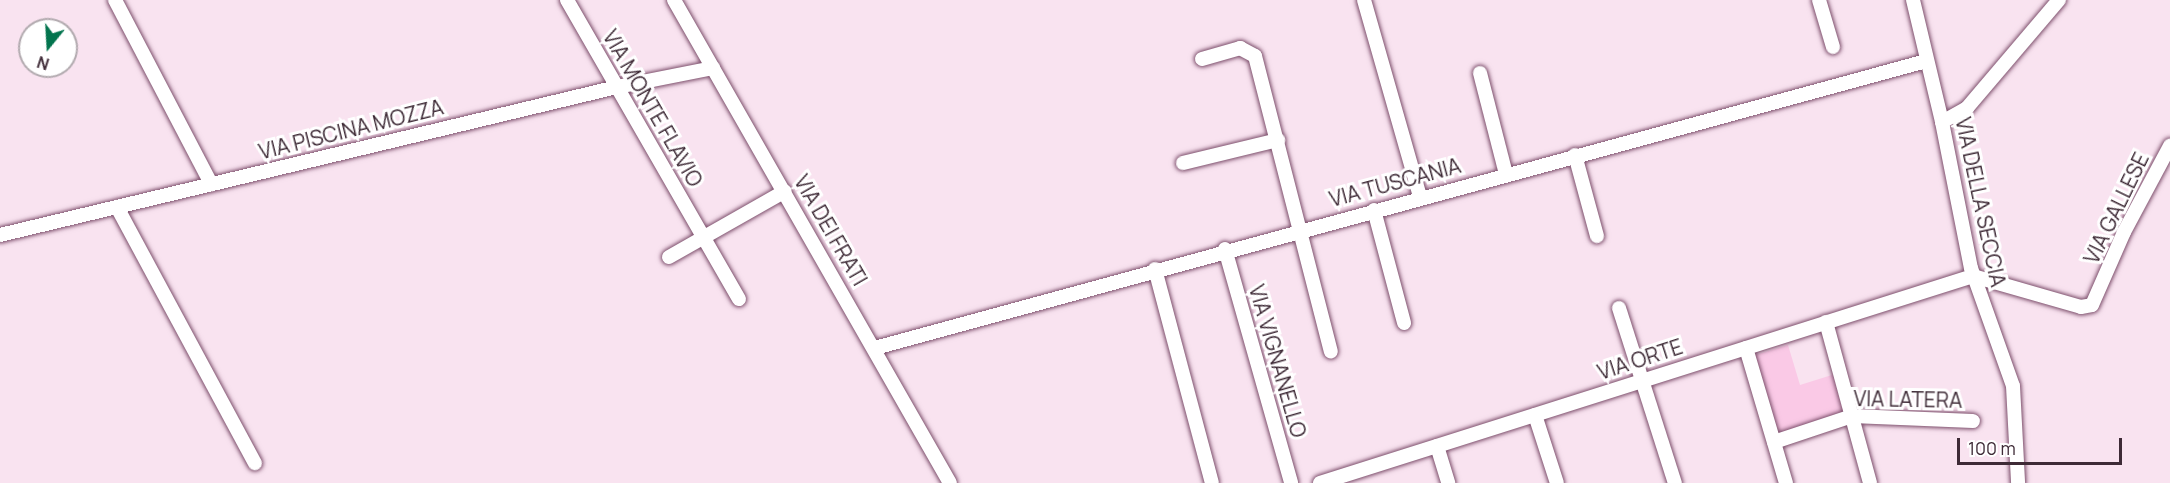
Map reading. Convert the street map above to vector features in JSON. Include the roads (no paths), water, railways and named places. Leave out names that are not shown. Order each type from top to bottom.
[{"type":"street","points":[[116,0],[211,184]]},
{"type":"street","name":"VIA MONTE FLAVIO","points":[[567,0],[739,299]]},
{"type":"street","name":"VIA DEI FRATI","points":[[674,0],[875,348],[950,483]]},
{"type":"street","points":[[1364,0],[1419,197]]},
{"type":"street","points":[[1819,0],[1833,47]]},
{"type":"street","name":"VIA DELLA SECCIA","points":[[1913,0],[1942,122],[1973,276],[2013,386],[2018,483]]},
{"type":"street","points":[[1942,122],[1967,108],[2059,0]]},
{"type":"street","points":[[1202,59],[1240,48],[1254,54],[1331,351]]},
{"type":"street","name":"VIA TUSCANIA","points":[[875,348],[1225,249],[1926,61]]},
{"type":"street","name":"VIA PISCINA MOZZA","points":[[0,235],[616,87],[713,68]]},
{"type":"street","points":[[1480,73],[1506,174]]},
{"type":"street","points":[[1183,163],[1278,140]]},
{"type":"street","name":"VIA GALLESE","points":[[1973,276],[2081,307],[2092,305],[2098,299],[2124,232],[2170,146]]},
{"type":"street","points":[[1575,155],[1597,236]]},
{"type":"street","points":[[669,257],[785,191]]},
{"type":"street","points":[[117,207],[255,463]]},
{"type":"street","points":[[1374,210],[1404,323]]},
{"type":"street","name":"VIA VIGNANELLO","points":[[1225,249],[1291,483]]},
{"type":"street","points":[[1155,269],[1212,483]]},
{"type":"street","name":"VIA ORTE","points":[[1320,483],[1973,276]]},
{"type":"street","points":[[1619,308],[1675,483]]},
{"type":"street","points":[[1826,322],[1870,483]]},
{"type":"street","points":[[1746,348],[1786,483]]},
{"type":"street","points":[[1535,415],[1557,483]]},
{"type":"street","name":"VIA LATERA","points":[[1774,442],[1852,416],[1973,421]]},
{"type":"street","points":[[1437,446],[1448,483]]},
{"type":"street","points":[[1366,468],[1371,483]]}]
